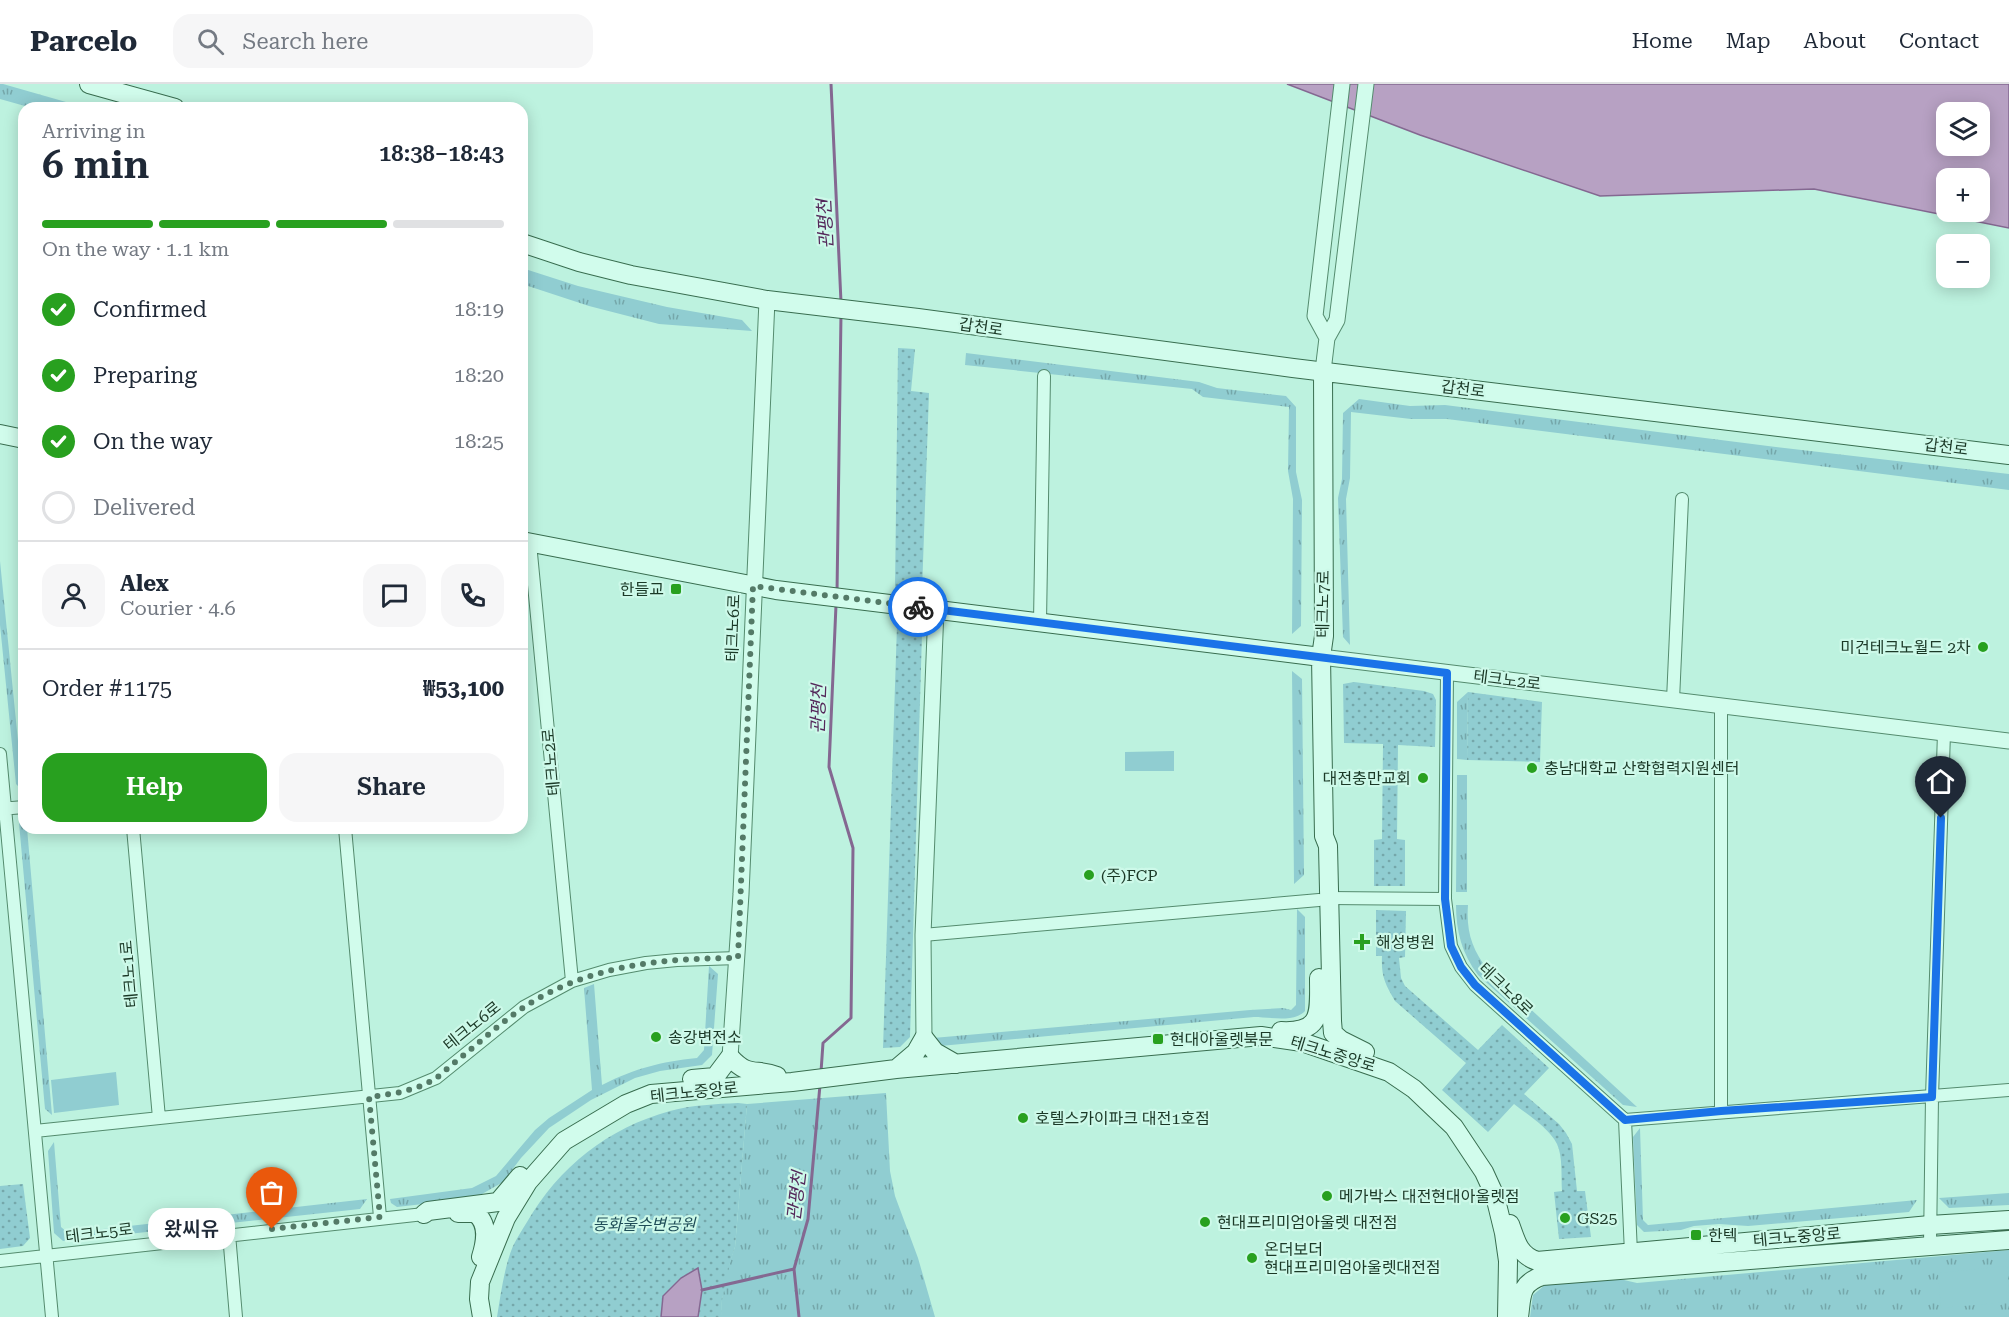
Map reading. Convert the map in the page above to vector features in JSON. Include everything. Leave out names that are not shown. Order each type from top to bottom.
[{"type":"main road","points":[[89,84],[154,102]]},
{"type":"main road","points":[[528,245],[579,262],[631,275],[774,301]]},
{"type":"main road","name":"갑천로","points":[[774,301],[2009,455]]},
{"type":"main road","name":"테크노7로","points":[[1261,1036],[1279,1030],[1307,1029],[1315,1019],[1319,1006],[1328,846],[1324,836],[1321,657],[1324,636],[1323,371]]},
{"type":"main road","points":[[0,434],[18,438]]},
{"type":"main road","name":"테크노2로","points":[[528,542],[776,590],[1321,657]]},
{"type":"main road","name":"테크노7로","points":[[1324,899],[1333,1033],[1341,1040],[1373,1056],[1389,1072]]},
{"type":"main road","name":"테크노중앙로","points":[[471,1317],[471,1306],[506,1218],[540,1167],[564,1141],[626,1104],[651,1094],[749,1078],[792,1082],[889,1070],[1261,1036],[1302,1042],[1389,1072],[1414,1089],[1454,1127],[1484,1172],[1495,1196],[1508,1261],[1507,1317]]},
{"type":"main road","points":[[889,1070],[916,1052],[924,1038],[935,1052],[956,1064]]},
{"type":"main road","points":[[651,1094],[674,1083],[715,1077],[730,1057],[749,1078]]},
{"type":"main road","points":[[424,1214],[428,1211],[498,1202],[545,1149],[564,1141]]},
{"type":"main road","points":[[1495,1196],[1503,1207],[1516,1241],[1527,1258],[1549,1268],[1530,1280],[1523,1288],[1519,1317]]},
{"type":"main road","points":[[424,1214],[432,1216],[475,1213],[484,1222],[485,1236],[478,1264],[482,1317]]},
{"type":"main road","name":"테크노중앙로","points":[[1549,1268],[1631,1253],[1930,1225],[2009,1220]]},
{"type":"main road","name":"테크노중앙로","points":[[1549,1268],[2009,1240]]},
{"type":"street","points":[[1327,338],[1315,316],[1342,84]]},
{"type":"street","points":[[1323,371],[1327,338],[1336,320],[1366,84]]},
{"type":"street","name":"테크노6로","points":[[730,1057],[738,958],[753,586],[774,301]]},
{"type":"street","points":[[1040,622],[1044,376]]},
{"type":"street","points":[[1672,700],[1682,499]]},
{"type":"street","name":"테크노2로","points":[[528,561],[572,981]]},
{"type":"street","points":[[924,1038],[923,935],[936,609]]},
{"type":"street","name":"테크노2로","points":[[1321,657],[2009,741]]},
{"type":"street","name":"테크노8로","points":[[1447,673],[1445,899],[1451,946],[1461,967],[1475,985],[1625,1120]]},
{"type":"street","points":[[1721,705],[1721,1111]]},
{"type":"street","points":[[1930,1245],[1932,1097],[1944,733]]},
{"type":"street","name":"테크노5로","points":[[0,754],[2,809],[46,1256],[380,1217],[424,1214]]},
{"type":"street","points":[[2,809],[18,808]]},
{"type":"street","name":"테크노1로","points":[[134,834],[159,1118]]},
{"type":"street","points":[[346,834],[380,1217]]},
{"type":"street","points":[[923,935],[1324,899],[1445,899]]},
{"type":"street","name":"테크노6로","points":[[369,1097],[400,1093],[436,1078],[524,1007],[572,981],[609,970],[646,963],[738,958]]},
{"type":"street","points":[[1631,1253],[1625,1120],[2009,1090]]},
{"type":"street","points":[[35,1131],[369,1097]]},
{"type":"street","points":[[229,1234],[237,1317]]},
{"type":"street","points":[[0,1261],[46,1256],[52,1317]]},
{"type":"green space","points":[[0,84],[3,84],[66,102],[18,102],[18,104],[0,99]]},
{"type":"green space","points":[[528,270],[578,286],[667,307],[742,320],[752,331],[659,324],[589,306],[528,286]]},
{"type":"green space","points":[[898,348],[915,349],[911,391],[929,393],[922,591],[895,588]]},
{"type":"green space","points":[[966,353],[1199,382],[1217,388],[1286,396],[1296,407],[1296,472],[1302,500],[1301,626],[1292,634],[1293,499],[1288,471],[1289,407],[1203,397],[1192,389],[965,365]]},
{"type":"green space","points":[[1359,399],[1410,406],[1445,405],[2009,474],[2009,490],[1447,419],[1411,419],[1351,412],[1350,478],[1346,499],[1350,645],[1343,637],[1338,498],[1342,479],[1343,413]]},
{"type":"green space","points":[[0,561],[18,741],[18,786],[16,784],[0,625]]},
{"type":"green space","points":[[897,625],[917,627],[922,634],[910,1037],[900,1047],[883,1048]]},
{"type":"green space","points":[[1292,671],[1302,679],[1304,875],[1294,884]]},
{"type":"green space","points":[[1354,682],[1424,691],[1433,694],[1436,700],[1435,747],[1398,745],[1397,839],[1405,840],[1405,886],[1374,886],[1374,840],[1382,839],[1383,744],[1344,743],[1343,684]]},
{"type":"green space","points":[[1468,692],[1467,760],[1457,759],[1457,702]]},
{"type":"green space","points":[[1468,692],[1542,702],[1540,762],[1467,760]]},
{"type":"green space","points":[[1174,751],[1174,771],[1125,771],[1125,752]]},
{"type":"green space","points":[[1457,775],[1467,775],[1467,892],[1456,892]]},
{"type":"green space","points":[[20,834],[28,834],[52,1115],[45,1109]]},
{"type":"green space","points":[[1456,905],[1468,905],[1471,940],[1488,970],[1637,1107],[1623,1105],[1478,975],[1461,942]]},
{"type":"green space","points":[[1297,909],[1305,917],[1305,1011],[1295,1017],[1254,1017],[940,1046],[933,1038],[1250,1010],[1283,1008],[1291,1010],[1296,1005]]},
{"type":"green space","points":[[1376,910],[1406,911],[1405,957],[1399,958],[1401,978],[1405,986],[1478,1050],[1502,1025],[1549,1068],[1524,1094],[1559,1124],[1572,1144],[1577,1191],[1585,1191],[1591,1237],[1559,1239],[1554,1192],[1562,1191],[1560,1155],[1557,1144],[1544,1127],[1514,1104],[1488,1132],[1442,1090],[1466,1063],[1395,1001],[1384,980],[1382,956],[1376,956]]},
{"type":"green space","points":[[709,966],[718,974],[712,1055],[702,1065],[660,1071],[635,1078],[591,1100],[549,1128],[521,1158],[503,1182],[475,1198],[397,1207],[391,1203],[390,1199],[472,1188],[496,1176],[535,1130],[592,1090],[584,988],[594,984],[602,1085],[648,1067],[697,1058],[704,1050]]},
{"type":"green space","points":[[116,1072],[119,1105],[54,1113],[51,1080]]},
{"type":"green space","points":[[886,1093],[890,1171],[895,1196],[918,1258],[935,1317],[721,1317],[725,1282],[735,1247],[747,1104]]},
{"type":"green space","name":"동화울수변공원","points":[[747,1104],[735,1247],[722,1300],[721,1317],[497,1317],[505,1272],[513,1246],[540,1202],[570,1167],[606,1139],[647,1118],[687,1107]]},
{"type":"green space","points":[[1640,1128],[1643,1220],[1648,1225],[1917,1200],[1909,1212],[1748,1226],[1719,1224],[1694,1226],[1681,1230],[1644,1232],[1637,1225],[1633,1137]]},
{"type":"green space","points":[[54,1142],[61,1227],[68,1233],[367,1199],[360,1209],[63,1241],[54,1233],[48,1151]]},
{"type":"green space","points":[[23,1184],[30,1238],[23,1246],[0,1249],[0,1186]]},
{"type":"green space","points":[[2009,1193],[2009,1205],[1949,1208],[1939,1198]]},
{"type":"green space","points":[[2009,1250],[2009,1317],[1530,1317],[1533,1295],[1545,1285],[1611,1277],[1637,1283]]},
{"type":"green space","points":[[2007,1266],[2009,1302],[1941,1308],[1938,1273]]},
{"type":"shaded area","points":[[1287,84],[2009,84],[2009,228],[1979,222],[1990,222],[1990,168],[1936,168],[1936,213],[1814,189],[1600,196],[1420,135]]},
{"type":"shaded area","points":[[698,1268],[702,1290],[698,1317],[661,1317],[663,1296],[681,1278]]},
{"type":"waterway","name":"관평천","points":[[831,84],[841,302]]},
{"type":"waterway","name":"관평천","points":[[837,593],[841,314]]},
{"type":"waterway","name":"관평천","points":[[821,1072],[823,1043],[851,1018],[853,848],[829,767],[836,605]]},
{"type":"waterway","name":"관평천","points":[[799,1317],[794,1269],[808,1219],[820,1085]]},
{"type":"waterway","points":[[702,1290],[794,1269]]},
{"type":"way so far","points":[[272,1229],[380,1217],[369,1097],[400,1093],[436,1078],[507,1020],[539,998],[572,981],[609,970],[677,960],[738,958],[753,586],[918,607]]},
{"type":"place","name":"한들교","points":[[676,589]]},
{"type":"place","name":"미건테크노월드 2차","points":[[1983,647]]},
{"type":"place","name":"충남대학교 산학협력지원센터","points":[[1532,768]]},
{"type":"place","name":"대전충만교회","points":[[1423,778]]},
{"type":"place","name":"(주)FCP","points":[[1089,875]]},
{"type":"place","name":"해성병원","points":[[1362,942]]},
{"type":"place","name":"송강변전소","points":[[656,1037]]},
{"type":"place","name":"현대아울렛북문","points":[[1158,1039]]},
{"type":"place","name":"호텔스카이파크 대전1호점","points":[[1023,1118]]},
{"type":"place","name":"메가박스 대전현대아울렛점","points":[[1327,1196]]},
{"type":"place","name":"GS25","points":[[1565,1218]]},
{"type":"place","name":"현대프리미엄아울렛 대전점","points":[[1205,1222]]},
{"type":"place","name":"왔씨유","points":[[272,1229]]},
{"type":"place","name":"한텍","points":[[1696,1235]]},
{"type":"place","name":"온더보더 현대프리미엄아울렛대전점","points":[[1252,1258]]},
{"type":"route","points":[[918,607],[1447,673],[1445,899],[1451,946],[1461,967],[1475,985],[1625,1120],[1721,1111],[1932,1097],[1941,818]]}]
